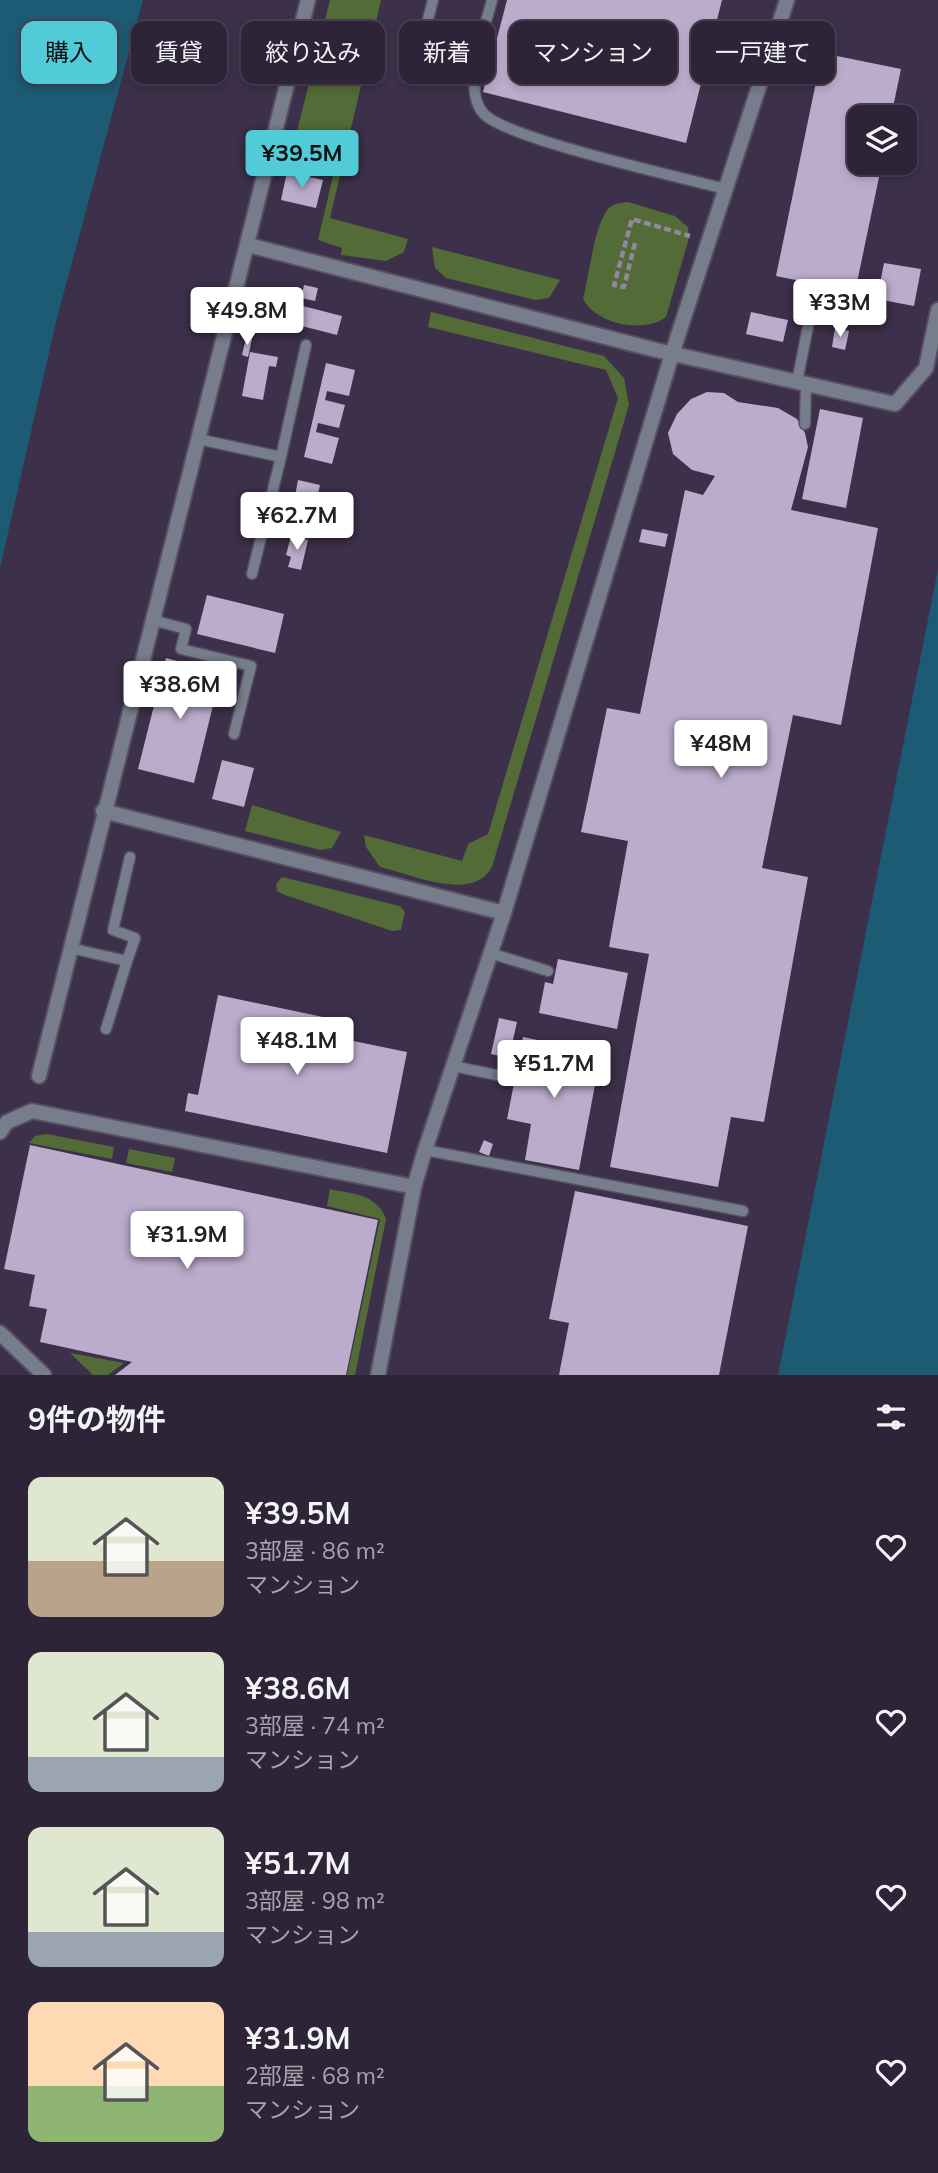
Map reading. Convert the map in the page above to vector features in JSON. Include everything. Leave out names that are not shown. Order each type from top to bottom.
[{"type":"street","points":[[39,1076],[103,811],[308,0]]},
{"type":"street","points":[[378,1375],[414,1187],[425,1150],[504,914],[672,354],[787,0]]},
{"type":"street","points":[[247,244],[672,354],[895,404],[926,369],[938,310]]},
{"type":"street","points":[[103,811],[504,914]]},
{"type":"street","points":[[0,1132],[7,1122],[32,1111],[414,1187]]},
{"type":"street","points":[[0,1333],[44,1375]]},
{"type":"lane","points":[[428,21],[433,0]]},
{"type":"lane","points":[[492,0],[475,67],[474,92],[484,114],[518,133],[726,189]]},
{"type":"lane","points":[[805,424],[802,383],[815,291]]},
{"type":"lane","points":[[252,574],[306,345]]},
{"type":"lane","points":[[198,439],[281,457]]},
{"type":"lane","points":[[152,621],[186,629],[181,649],[251,666],[234,734]]},
{"type":"lane","points":[[106,1030],[135,938],[113,930],[130,857]]},
{"type":"lane","points":[[70,948],[127,961]]},
{"type":"lane","points":[[491,953],[548,971]]},
{"type":"lane","points":[[453,1066],[506,1077]]},
{"type":"lane","points":[[425,1150],[743,1211]]},
{"type":"path","points":[[635,243],[624,287],[614,285],[632,219],[694,236]]},
{"type":"green space","points":[[330,0],[381,0],[376,21],[325,21]]},
{"type":"green space","points":[[309,84],[361,84],[330,218],[408,239],[404,252],[386,261],[341,255],[342,248],[318,240],[334,172],[290,159]]},
{"type":"green space","points":[[628,202],[675,216],[688,227],[689,238],[666,317],[646,325],[621,324],[609,320],[589,308],[583,299],[603,217],[613,206]]},
{"type":"green space","points":[[432,247],[560,280],[549,298],[535,300],[446,278],[435,268]]},
{"type":"green space","points":[[431,312],[604,356],[624,378],[629,405],[492,867],[483,878],[456,885],[424,880],[380,867],[366,847],[364,835],[462,861],[468,844],[488,834],[618,398],[606,370],[428,327]]},
{"type":"green space","points":[[252,805],[341,832],[332,848],[320,850],[245,831]]},
{"type":"green space","points":[[282,877],[400,906],[405,912],[401,930],[392,931],[282,894],[277,891],[276,884]]},
{"type":"green space","points":[[47,1134],[114,1147],[112,1159],[29,1143],[35,1136]]},
{"type":"green space","points":[[129,1149],[175,1158],[172,1172],[126,1163]]},
{"type":"green space","points":[[330,1189],[363,1196],[377,1204],[386,1219],[355,1375],[347,1375],[380,1219],[327,1206]]},
{"type":"green space","points":[[70,1353],[124,1363],[108,1375],[93,1375]]},
{"type":"water","points":[[0,0],[143,0],[137,21],[131,21],[131,44],[57,318],[0,568]]},
{"type":"water","points":[[938,569],[938,1375],[778,1375]]},
{"type":"building","points":[[507,0],[722,0],[717,21],[691,21],[691,84],[701,84],[686,143],[483,92],[485,84],[495,84],[495,46]]},
{"type":"building","points":[[835,56],[901,69],[894,105],[847,105],[847,175],[879,175],[855,292],[776,276],[816,84],[835,84]]},
{"type":"building","points":[[287,172],[323,180],[316,208],[281,200]]},
{"type":"building","points":[[884,263],[921,269],[914,306],[877,299]]},
{"type":"building","points":[[304,285],[318,288],[315,301],[301,298]]},
{"type":"building","points":[[256,299],[274,303],[271,317],[253,313]]},
{"type":"building","points":[[291,303],[342,316],[337,335],[286,322]]},
{"type":"building","points":[[751,312],[788,320],[783,342],[746,334]]},
{"type":"building","points":[[835,328],[849,331],[845,350],[832,347]]},
{"type":"building","points":[[246,338],[252,339],[248,357],[242,355]]},
{"type":"building","points":[[250,352],[278,357],[276,367],[269,366],[263,400],[242,396]]},
{"type":"building","points":[[326,363],[355,370],[349,396],[327,391],[325,400],[345,405],[339,428],[318,423],[316,432],[339,438],[332,464],[304,457]]},
{"type":"building","points":[[707,392],[724,393],[738,402],[778,408],[797,419],[805,433],[808,447],[791,510],[878,528],[841,725],[793,715],[762,868],[808,877],[764,1122],[731,1117],[718,1187],[610,1167],[649,954],[609,947],[628,841],[581,832],[607,708],[640,714],[685,490],[703,495],[715,476],[692,470],[673,454],[668,433],[677,414],[691,399]]},
{"type":"building","points":[[820,409],[863,418],[846,508],[802,499]]},
{"type":"building","points":[[298,480],[320,485],[316,502],[295,496]]},
{"type":"building","points":[[642,529],[668,534],[665,547],[639,542]]},
{"type":"building","points":[[291,536],[308,540],[301,570],[288,567],[291,557],[286,555]]},
{"type":"building","points":[[207,595],[284,614],[275,653],[197,634]]},
{"type":"building","points":[[166,658],[221,673],[194,783],[138,769]]},
{"type":"building","points":[[222,760],[254,768],[244,807],[212,799]]},
{"type":"building","points":[[558,959],[628,973],[617,1029],[539,1013],[545,982],[553,984]]},
{"type":"building","points":[[218,995],[323,1017],[319,1034],[407,1052],[387,1153],[185,1111],[188,1093],[198,1095]]},
{"type":"building","points":[[499,1018],[517,1022],[509,1058],[491,1054]]},
{"type":"building","points":[[523,1037],[601,1053],[579,1170],[525,1160],[531,1124],[507,1119]]},
{"type":"building","points":[[484,1140],[493,1144],[489,1156],[479,1152]]},
{"type":"building","points":[[30,1145],[378,1220],[346,1375],[115,1375],[132,1362],[40,1342],[47,1309],[29,1306],[35,1275],[4,1269]]},
{"type":"building","points":[[575,1191],[748,1226],[719,1375],[559,1375],[569,1323],[549,1319]]}]
